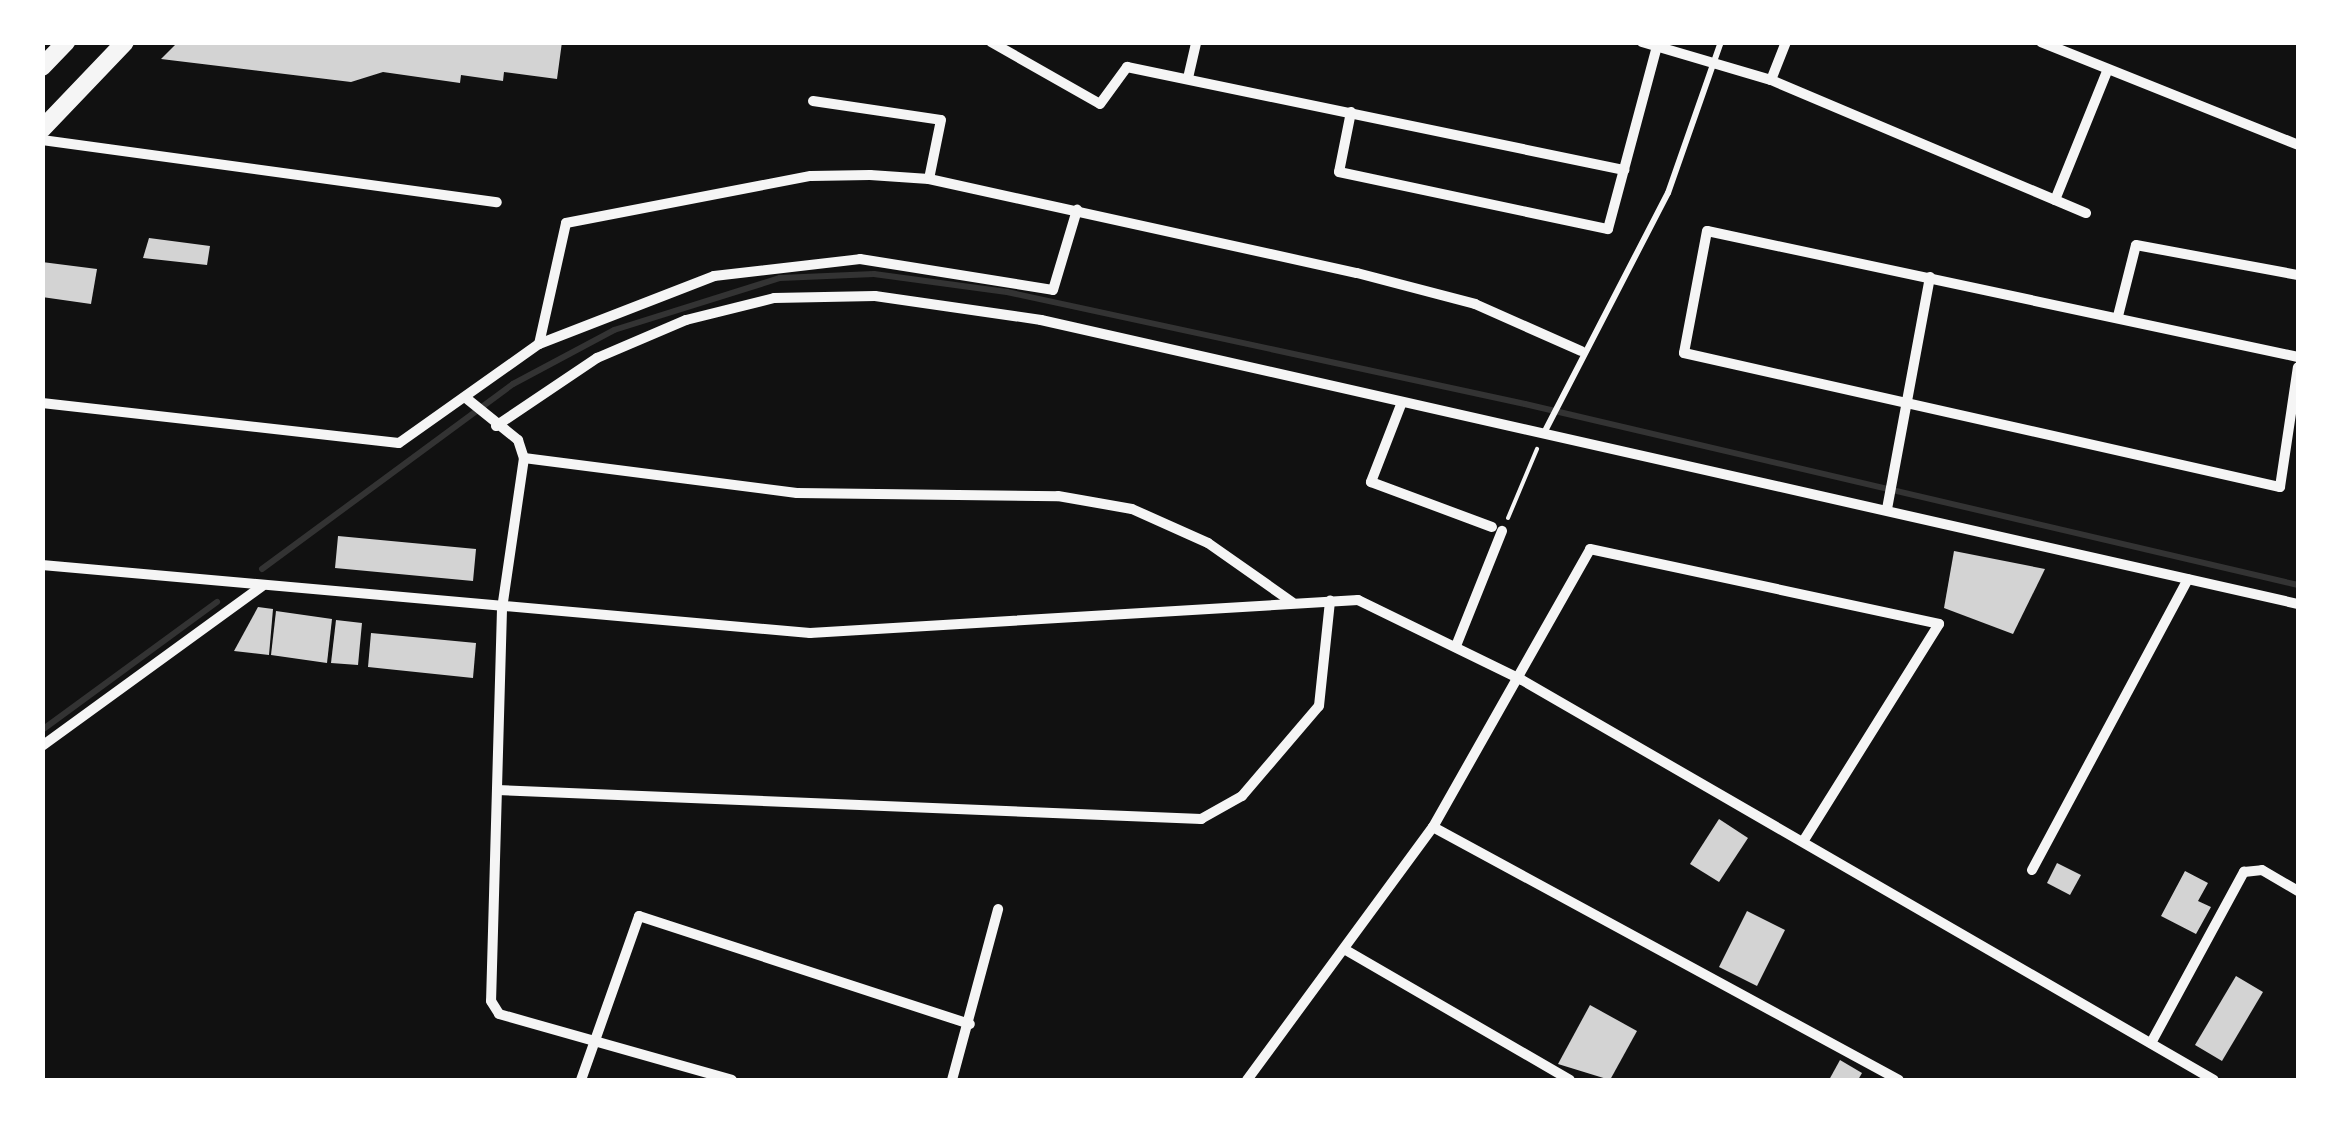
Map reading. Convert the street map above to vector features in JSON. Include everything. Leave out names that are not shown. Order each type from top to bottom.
[{"type":"main road","points":[[42,68],[66,42]]},
{"type":"main road","points":[[43,130],[125,42]]},
{"type":"street","points":[[991,42],[1100,104],[1127,67],[1624,170]]},
{"type":"street","points":[[1188,78],[1196,42]]},
{"type":"street","points":[[1642,42],[1770,80],[2086,212]]},
{"type":"street","points":[[1770,80],[1786,42]]},
{"type":"street","points":[[2041,42],[2298,145]]},
{"type":"street","points":[[1351,112],[1339,172],[1608,229],[1657,46]]},
{"type":"street","points":[[2054,200],[2108,69]]},
{"type":"street","points":[[813,101],[941,120],[929,179]]},
{"type":"street","points":[[43,130],[497,202]]},
{"type":"street","points":[[539,344],[557,236],[574,220],[811,176],[929,179],[1077,210],[1475,304],[1581,351]]},
{"type":"street","points":[[42,403],[384,444],[413,438],[469,401],[539,344],[656,292],[793,263],[909,264],[1053,290],[1077,210]]},
{"type":"street","points":[[2298,358],[1707,230],[1684,354],[1902,408],[2280,487],[2298,367]]},
{"type":"street","points":[[2118,316],[2136,246],[2298,276]]},
{"type":"street","points":[[1887,509],[1902,408],[1930,277]]},
{"type":"street","points":[[496,426],[584,366],[664,327],[818,294],[1041,320],[1402,402],[1546,428],[2298,604]]},
{"type":"street","points":[[469,401],[483,418],[518,440],[524,458],[502,608],[491,1001],[499,1014],[595,1034],[732,1080]]},
{"type":"street","points":[[1402,402],[1372,482],[1497,529],[1456,646]]},
{"type":"street","points":[[524,458],[796,493],[1058,496],[1132,509],[1208,543],[1292,602]]},
{"type":"street","points":[[1246,1080],[1433,828],[1522,680],[1590,549],[1940,624],[1804,840]]},
{"type":"street","points":[[42,566],[810,633],[1292,602],[1381,606],[1522,680],[1804,840],[2214,1080]]},
{"type":"street","points":[[2032,870],[2188,579]]},
{"type":"street","points":[[42,746],[263,586]]},
{"type":"street","points":[[496,790],[1200,818],[1242,796],[1319,706],[1330,601]]},
{"type":"street","points":[[1433,828],[1899,1080]]},
{"type":"street","points":[[2151,1043],[2249,869],[2298,891]]},
{"type":"street","points":[[952,1080],[998,909]]},
{"type":"street","points":[[581,1080],[634,918],[970,1024]]},
{"type":"street","points":[[1344,950],[1570,1080]]},
{"type":"lane","points":[[1546,428],[1581,351],[1668,192],[1720,42]]},
{"type":"lane","points":[[42,242],[42,262]]},
{"type":"path","points":[[1497,529],[1546,428]]},
{"type":"building","points":[[178,42],[562,42],[557,79],[504,72],[503,81],[461,75],[460,83],[383,72],[351,82],[161,59]]},
{"type":"building","points":[[149,238],[210,246],[207,265],[143,258]]},
{"type":"building","points":[[42,262],[97,269],[91,304],[42,297]]},
{"type":"building","points":[[338,536],[476,549],[473,581],[335,568]]},
{"type":"building","points":[[1954,551],[2045,569],[2013,634],[1944,608]]},
{"type":"building","points":[[258,607],[273,609],[269,655],[234,651]]},
{"type":"building","points":[[276,611],[332,619],[327,663],[271,655]]},
{"type":"building","points":[[336,620],[362,623],[358,665],[331,663]]},
{"type":"building","points":[[371,633],[476,643],[473,678],[368,667]]},
{"type":"building","points":[[1719,819],[1748,838],[1719,882],[1690,864]]},
{"type":"building","points":[[2057,863],[2081,875],[2070,895],[2047,883]]},
{"type":"building","points":[[2185,871],[2208,883],[2198,901],[2211,907],[2196,934],[2161,916]]},
{"type":"building","points":[[1747,911],[1785,930],[1757,986],[1719,967]]},
{"type":"building","points":[[2236,976],[2263,992],[2222,1061],[2195,1045]]},
{"type":"building","points":[[1590,1005],[1637,1031],[1610,1080],[1558,1064]]},
{"type":"building","points":[[1840,1060],[1862,1073],[1858,1080],[1829,1080]]},
{"type":"waterway","points":[[262,569],[513,384],[614,330],[780,278],[874,274],[1007,292],[1525,404],[2298,585]]},
{"type":"waterway","points":[[42,730],[217,602]]}]
